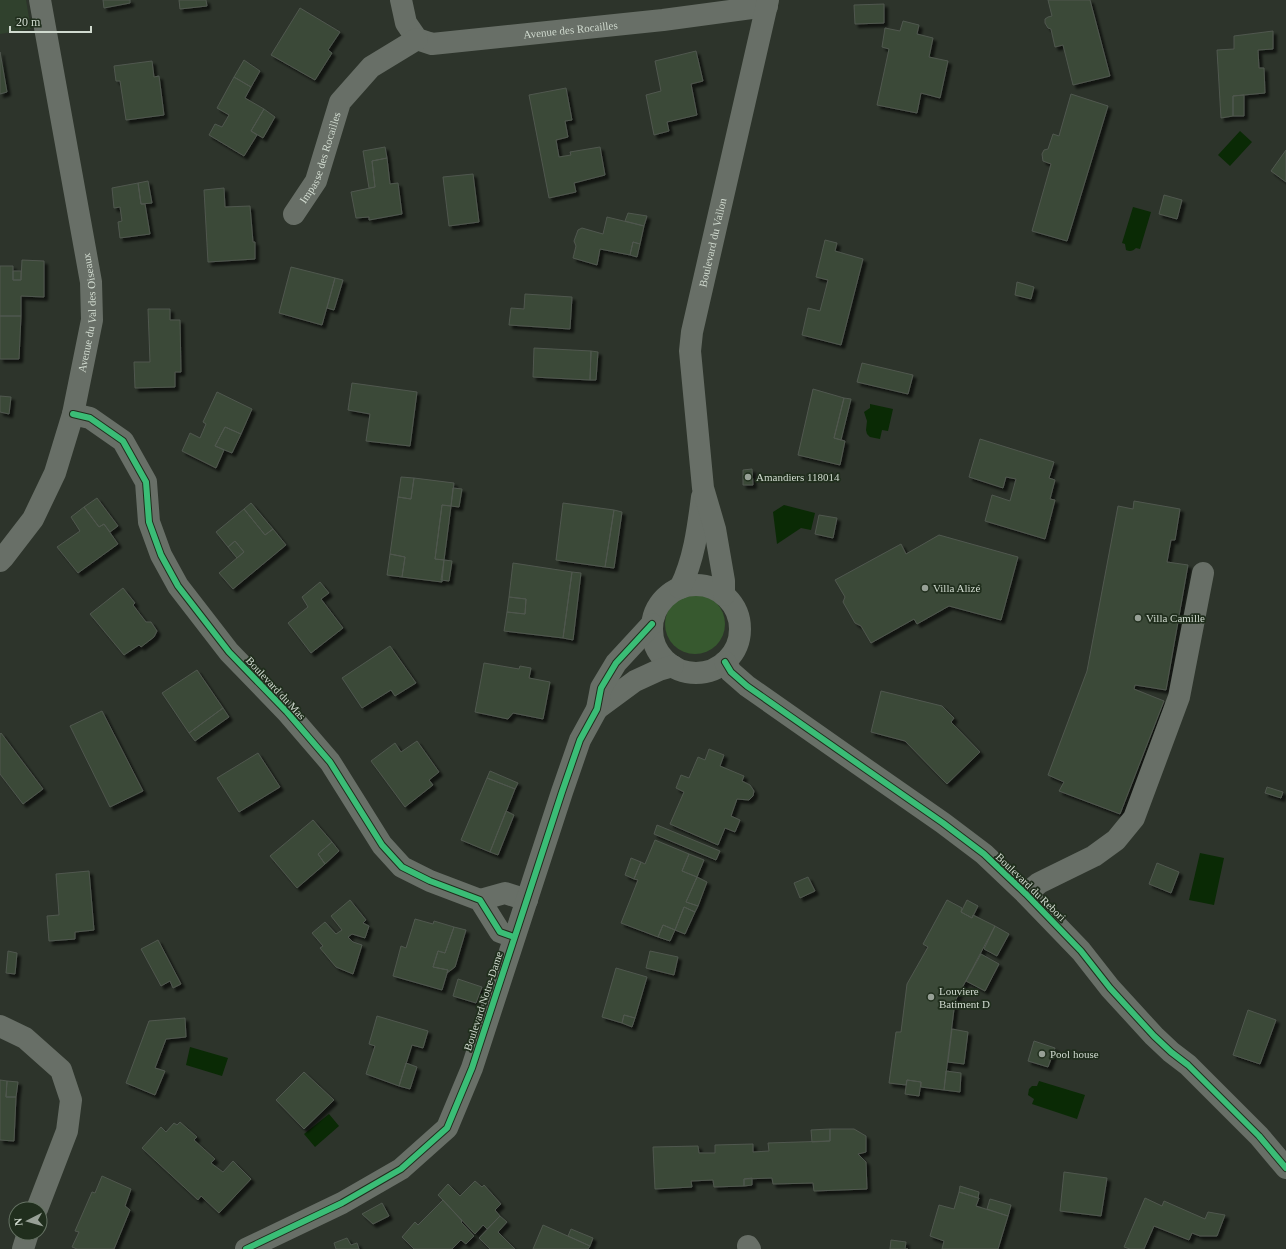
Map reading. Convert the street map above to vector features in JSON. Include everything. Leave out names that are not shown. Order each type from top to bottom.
[{"type":"street","name":"Avenue du Val des Oiseaux","points":[[0,561],[33,519],[55,474],[73,414],[92,320],[91,282],[40,0]]},
{"type":"street","points":[[401,0],[406,23],[417,39]]},
{"type":"street","name":"Avenue des Rocailles","points":[[417,39],[432,44],[472,41],[663,20],[768,3]]},
{"type":"street","name":"Boulevard du Vallon","points":[[724,595],[724,581],[715,529],[703,488],[690,352],[692,332],[768,3]]},
{"type":"street","name":"Impasse des Rocailles","points":[[294,214],[316,181],[340,102],[371,67],[417,39]]},
{"type":"street","name":"Boulevard du Mas","points":[[73,414],[90,418],[123,441],[146,482],[149,522],[161,555],[178,586],[229,652],[287,712],[330,762],[382,845],[402,867],[430,881],[480,900]]},
{"type":"street","name":"Boulevard du Vallon","points":[[680,588],[687,575],[697,533],[703,488]]},
{"type":"street","points":[[1026,894],[1039,883],[1094,856],[1116,840],[1134,818],[1179,697],[1203,573]]},
{"type":"street","points":[[691,585],[714,589],[724,595],[734,607],[739,621],[739,636],[734,650],[724,662],[713,669],[699,672],[686,672],[673,666],[664,658],[657,648],[653,636],[652,624],[655,613],[661,602],[680,588],[691,585]]},
{"type":"street","name":"Boulevard Notre-Dame","points":[[246,1249],[342,1203],[401,1169],[447,1128],[472,1068],[580,740],[597,709],[601,688],[616,663],[652,624]]},
{"type":"street","name":"Boulevard du Rebori","points":[[724,662],[731,672],[747,686],[949,827],[984,854],[1082,951],[1110,988],[1154,1036],[1188,1065],[1258,1136],[1286,1168]]},
{"type":"street","name":"Boulevard Notre-Dame","points":[[597,709],[635,681],[673,666]]},
{"type":"street","points":[[514,938],[500,932],[480,900],[504,893],[527,900]]},
{"type":"street","points":[[0,1026],[25,1038],[61,1070],[71,1100],[68,1131],[40,1201]]},
{"type":"shaded area","points":[[0,0],[26,0],[31,29],[0,34]]},
{"type":"shaded area","points":[[1240,131],[1252,142],[1230,166],[1218,155]]},
{"type":"shaded area","points":[[1133,207],[1151,212],[1140,249],[1136,248],[1129,251],[1126,250],[1125,244],[1122,243]]},
{"type":"shaded area","points":[[870,404],[893,409],[888,431],[882,430],[880,439],[870,437],[867,434],[867,421],[864,412],[870,408]]},
{"type":"shaded area","points":[[784,505],[815,513],[811,530],[801,528],[777,544],[773,512]]},
{"type":"shaded area","points":[[695,594],[712,599],[720,607],[725,624],[720,641],[712,649],[695,654],[678,649],[670,641],[665,624],[670,607],[678,599]]},
{"type":"shaded area","points":[[1200,853],[1224,858],[1214,905],[1189,900]]},
{"type":"shaded area","points":[[190,1047],[228,1058],[222,1076],[186,1065]]},
{"type":"shaded area","points":[[1039,1081],[1085,1095],[1077,1119],[1032,1104],[1034,1099],[1028,1095],[1029,1089],[1032,1086],[1037,1086]]},
{"type":"shaded area","points":[[329,1114],[339,1126],[315,1147],[304,1134]]},
{"type":"building","points":[[103,0],[130,0],[130,3],[104,8]]},
{"type":"building","points":[[179,0],[206,0],[207,6],[180,9]]},
{"type":"building","points":[[1048,0],[1090,0],[1110,76],[1073,85],[1063,45],[1055,47],[1051,29],[1048,28],[1045,23],[1045,19],[1052,16]]},
{"type":"building","points":[[884,4],[884,23],[855,24],[854,5]]},
{"type":"building","points":[[300,8],[340,32],[328,50],[332,53],[315,80],[271,55]]},
{"type":"building","points":[[903,21],[919,25],[917,34],[933,38],[929,57],[948,61],[940,98],[921,93],[917,113],[877,105],[889,49],[882,47],[885,28],[900,31]]},
{"type":"building","points":[[1273,31],[1273,49],[1258,50],[1259,68],[1264,68],[1265,93],[1233,96],[1233,116],[1221,118],[1217,50],[1234,49],[1234,36]]},
{"type":"building","points":[[696,51],[703,81],[691,84],[697,115],[667,122],[669,131],[654,135],[646,95],[661,91],[655,61]]},
{"type":"building","points":[[0,52],[7,92],[0,94]]},
{"type":"building","points":[[244,60],[260,71],[251,87],[234,77]]},
{"type":"building","points":[[152,61],[154,77],[159,76],[164,115],[126,120],[120,81],[116,81],[114,66]]},
{"type":"building","points":[[234,77],[251,87],[245,98],[264,109],[251,131],[257,135],[244,156],[209,135],[215,124],[222,127],[229,115],[217,108]]},
{"type":"building","points":[[566,88],[572,120],[565,121],[568,137],[556,140],[559,157],[571,155],[570,152],[600,147],[605,175],[574,183],[576,192],[549,198],[529,95]]},
{"type":"building","points":[[1071,94],[1108,106],[1067,241],[1032,231],[1051,164],[1043,161],[1042,154],[1044,150],[1048,149],[1053,134],[1059,136]]},
{"type":"building","points":[[1244,95],[1244,116],[1233,116],[1233,96]]},
{"type":"building","points":[[264,109],[275,117],[263,138],[251,131]]},
{"type":"building","points":[[385,147],[387,158],[372,161],[375,187],[369,188],[363,151]]},
{"type":"building","points":[[1286,150],[1286,182],[1271,171]]},
{"type":"building","points":[[387,158],[390,184],[398,183],[402,214],[369,220],[369,217],[356,218],[351,192],[375,187],[372,161]]},
{"type":"building","points":[[473,174],[479,222],[449,226],[443,177]]},
{"type":"building","points":[[148,181],[152,203],[141,204],[138,183]]},
{"type":"building","points":[[138,183],[141,204],[145,204],[150,234],[120,238],[118,222],[122,221],[120,207],[114,208],[112,188]]},
{"type":"building","points":[[224,188],[225,207],[250,206],[253,242],[255,242],[255,259],[208,262],[204,190]]},
{"type":"building","points":[[1164,195],[1182,200],[1177,219],[1159,214]]},
{"type":"building","points":[[628,213],[647,216],[644,226],[625,221]]},
{"type":"building","points":[[607,217],[644,226],[640,244],[633,242],[630,255],[600,249],[597,265],[573,258],[576,246],[574,241],[578,230],[582,228],[603,234]]},
{"type":"building","points":[[825,240],[837,243],[835,251],[863,259],[841,345],[802,335],[808,308],[820,311],[828,280],[816,277]]},
{"type":"building","points":[[633,242],[640,244],[637,257],[630,255]]},
{"type":"building","points":[[22,260],[44,261],[44,297],[21,296],[21,316],[0,316],[0,266],[13,266],[13,280],[21,280]]},
{"type":"building","points":[[291,267],[335,278],[322,325],[279,313]]},
{"type":"building","points":[[13,271],[21,271],[21,280],[13,280]]},
{"type":"building","points":[[335,278],[343,280],[334,310],[327,308]]},
{"type":"building","points":[[1017,282],[1034,287],[1031,299],[1015,295]]},
{"type":"building","points":[[525,294],[572,297],[570,329],[509,325],[511,308],[524,309]]},
{"type":"building","points":[[148,309],[170,309],[170,320],[180,320],[181,372],[175,372],[175,387],[135,388],[134,362],[150,362]]},
{"type":"building","points":[[0,316],[21,316],[19,359],[0,359]]},
{"type":"building","points":[[534,348],[591,351],[590,380],[533,377]]},
{"type":"building","points":[[591,351],[598,352],[596,380],[590,380]]},
{"type":"building","points":[[862,363],[913,375],[908,394],[857,382]]},
{"type":"building","points":[[352,383],[417,392],[410,446],[366,441],[370,414],[348,410]]},
{"type":"building","points":[[813,389],[844,398],[834,438],[845,441],[840,465],[798,455]]},
{"type":"building","points":[[217,392],[252,409],[241,434],[225,427],[215,446],[224,450],[216,468],[182,451],[190,433],[200,438],[206,424],[203,422]]},
{"type":"building","points":[[0,396],[11,397],[9,414],[0,412]]},
{"type":"building","points":[[844,398],[851,399],[841,440],[834,438]]},
{"type":"building","points":[[225,427],[241,434],[232,453],[215,446]]},
{"type":"building","points":[[980,439],[1054,462],[1049,478],[1055,480],[1050,499],[1055,500],[1045,539],[985,521],[992,495],[1010,501],[1016,479],[1006,477],[1003,488],[969,477]]},
{"type":"building","name":"Amandiers 118014","points":[[752,469],[753,485],[743,485],[743,470]]},
{"type":"building","points":[[401,477],[414,478],[411,499],[398,497]]},
{"type":"building","points":[[414,478],[454,483],[451,506],[442,505],[435,559],[444,560],[442,582],[402,577],[405,557],[390,554],[398,497],[411,499]]},
{"type":"building","points":[[453,488],[462,489],[459,507],[451,506]]},
{"type":"building","points":[[97,498],[118,526],[110,532],[104,524],[99,527],[84,507]]},
{"type":"building","name":"Villa Camille","points":[[1134,501],[1180,509],[1175,540],[1171,540],[1167,562],[1188,565],[1166,690],[1135,685],[1134,689],[1164,701],[1120,814],[1059,791],[1064,782],[1048,775],[1087,671],[1118,506],[1133,509]]},
{"type":"building","points":[[251,503],[273,529],[265,535],[244,509]]},
{"type":"building","points":[[563,503],[614,510],[605,567],[556,560]]},
{"type":"building","points":[[442,505],[451,506],[444,560],[435,559]]},
{"type":"building","points":[[84,507],[99,527],[104,524],[118,544],[78,573],[57,547],[80,531],[71,517]]},
{"type":"building","points":[[244,509],[265,535],[273,529],[286,545],[233,589],[219,573],[244,552],[235,541],[228,547],[216,532]]},
{"type":"building","points":[[614,510],[622,512],[614,568],[605,567]]},
{"type":"building","points":[[819,515],[837,518],[833,538],[815,534]]},
{"type":"building","name":"Villa Alizé","points":[[939,535],[1018,557],[1001,620],[949,606],[917,624],[914,619],[871,643],[861,626],[855,623],[843,602],[845,597],[835,580],[901,544],[906,554]]},
{"type":"building","points":[[235,541],[244,552],[237,558],[228,547]]},
{"type":"building","points":[[390,554],[405,557],[402,577],[387,575]]},
{"type":"building","points":[[444,560],[452,561],[449,581],[441,580]]},
{"type":"building","points":[[513,563],[572,572],[563,638],[504,631],[507,612],[525,614],[526,599],[509,597]]},
{"type":"building","points":[[572,572],[581,573],[573,640],[563,638]]},
{"type":"building","points":[[320,582],[329,593],[321,599],[343,628],[311,653],[288,623],[308,607],[302,597]]},
{"type":"building","points":[[123,588],[135,603],[133,605],[146,622],[151,622],[157,631],[154,637],[141,647],[139,645],[124,655],[90,614]]},
{"type":"building","points":[[509,597],[526,599],[525,614],[507,612]]},
{"type":"building","points":[[390,646],[416,683],[395,696],[391,690],[362,708],[342,678]]},
{"type":"building","points":[[484,663],[519,669],[520,666],[531,668],[529,678],[550,682],[543,719],[513,713],[508,719],[475,712]]},
{"type":"building","points":[[197,670],[223,708],[189,733],[162,693]]},
{"type":"building","points":[[881,691],[942,706],[954,718],[951,722],[980,752],[947,784],[905,741],[871,732]]},
{"type":"building","points":[[223,708],[229,717],[195,741],[189,733]]},
{"type":"building","points":[[102,711],[143,791],[110,807],[70,726]]},
{"type":"building","points":[[1,733],[43,789],[23,804],[0,774]]},
{"type":"building","points":[[417,741],[439,772],[429,780],[433,785],[405,807],[371,761],[395,743],[401,752]]},
{"type":"building","points":[[709,749],[724,755],[720,766],[744,776],[742,781],[750,785],[754,791],[753,796],[749,800],[737,799],[731,816],[740,820],[738,825],[735,832],[725,828],[718,845],[670,824],[684,792],[676,788],[681,775],[689,778],[698,757],[705,760]]},
{"type":"building","points":[[258,753],[280,787],[239,812],[217,778]]},
{"type":"building","points":[[490,771],[518,783],[515,789],[487,778]]},
{"type":"building","points":[[487,778],[515,789],[490,852],[461,840]]},
{"type":"building","points":[[1267,787],[1283,792],[1281,798],[1265,793]]},
{"type":"building","points":[[506,811],[514,815],[498,855],[490,852]]},
{"type":"building","points":[[313,820],[332,842],[318,854],[325,864],[297,888],[270,856]]},
{"type":"building","points":[[657,825],[720,851],[716,860],[654,834]]},
{"type":"building","points":[[655,840],[689,854],[682,871],[697,877],[686,902],[698,906],[695,912],[684,907],[675,930],[663,925],[658,937],[621,923],[638,880],[634,879],[641,862],[645,864]]},
{"type":"building","points":[[332,842],[339,851],[325,864],[318,854]]},
{"type":"building","points":[[689,854],[704,860],[697,877],[682,871]]},
{"type":"building","points":[[631,858],[641,862],[634,879],[625,875]]},
{"type":"building","points":[[1157,863],[1179,872],[1171,893],[1149,884]]},
{"type":"building","points":[[89,871],[94,930],[75,932],[75,939],[49,941],[47,916],[59,915],[56,874]]},
{"type":"building","points":[[697,877],[707,882],[698,906],[686,902]]},
{"type":"building","points":[[808,877],[815,891],[800,898],[794,883]]},
{"type":"building","points":[[350,900],[366,920],[363,923],[369,926],[365,938],[352,934],[348,937],[353,942],[362,945],[353,974],[336,967],[320,948],[323,946],[312,933],[325,922],[336,934],[342,930],[331,916]]},
{"type":"building","name":"Louviere Batiment D","points":[[947,900],[962,908],[961,912],[972,918],[973,915],[995,926],[955,1001],[944,1090],[921,1087],[921,1082],[907,1080],[906,1085],[889,1083],[896,1032],[901,1032],[907,984],[928,947],[923,944]]},
{"type":"building","points":[[967,900],[978,906],[972,918],[961,912]]},
{"type":"building","points":[[684,907],[695,912],[685,934],[675,930]]},
{"type":"building","points":[[415,919],[433,924],[434,921],[454,927],[445,953],[438,951],[433,967],[448,970],[442,990],[393,976],[401,946],[406,948]]},
{"type":"building","points":[[663,925],[675,930],[670,941],[658,937]]},
{"type":"building","points":[[995,926],[1009,934],[997,956],[984,949]]},
{"type":"building","points":[[454,927],[466,930],[455,967],[447,973],[448,970],[433,967],[438,951],[445,953]]},
{"type":"building","points":[[158,940],[181,984],[173,988],[170,981],[161,986],[141,949]]},
{"type":"building","points":[[8,951],[17,953],[15,974],[6,973]]},
{"type":"building","points":[[650,951],[678,957],[674,975],[646,968]]},
{"type":"building","points":[[981,954],[999,964],[985,991],[966,981]]},
{"type":"building","points":[[616,968],[647,977],[635,1018],[624,1015],[622,1023],[602,1017]]},
{"type":"building","points":[[458,979],[482,987],[476,1003],[453,996]]},
{"type":"building","points":[[1248,1010],[1276,1020],[1260,1064],[1233,1055]]},
{"type":"building","points":[[624,1015],[635,1018],[632,1027],[622,1023]]},
{"type":"building","points":[[377,1016],[428,1031],[423,1048],[412,1045],[399,1086],[366,1074],[375,1046],[369,1044]]},
{"type":"building","points":[[185,1018],[186,1037],[166,1039],[155,1068],[165,1071],[155,1095],[126,1083],[149,1021]]},
{"type":"building","points":[[952,1029],[968,1032],[964,1064],[948,1062]]},
{"type":"building","name":"Pool house","points":[[1034,1041],[1055,1048],[1048,1067],[1028,1061]]},
{"type":"building","points":[[406,1063],[417,1067],[410,1089],[399,1086]]},
{"type":"building","points":[[946,1071],[961,1073],[960,1092],[944,1090]]},
{"type":"building","points":[[304,1072],[334,1100],[304,1129],[276,1100]]},
{"type":"building","points":[[0,1080],[7,1081],[6,1097],[16,1097],[14,1141],[0,1140]]},
{"type":"building","points":[[907,1080],[921,1082],[919,1096],[905,1094]]},
{"type":"building","points":[[7,1081],[18,1082],[16,1097],[6,1097]]},
{"type":"building","points":[[180,1122],[197,1137],[194,1140],[215,1159],[211,1163],[223,1172],[233,1161],[251,1179],[219,1213],[201,1196],[198,1200],[142,1148],[161,1127],[166,1132],[174,1123],[177,1125]]},
{"type":"building","points":[[830,1129],[854,1129],[866,1136],[866,1152],[858,1154],[866,1162],[867,1189],[814,1191],[813,1183],[773,1184],[772,1178],[744,1179],[744,1186],[714,1187],[713,1180],[691,1181],[692,1187],[655,1189],[653,1147],[698,1146],[699,1153],[715,1153],[715,1145],[753,1144],[753,1152],[769,1151],[768,1143],[830,1141]]},
{"type":"building","points":[[830,1129],[830,1141],[812,1142],[811,1130]]},
{"type":"building","points":[[1064,1172],[1107,1178],[1101,1216],[1060,1211]]},
{"type":"building","points":[[102,1176],[131,1189],[125,1206],[130,1210],[114,1249],[77,1249],[72,1247],[79,1232],[75,1231],[92,1192],[95,1193]]},
{"type":"building","points":[[752,1178],[752,1185],[744,1186],[744,1179]]},
{"type":"building","points":[[475,1181],[482,1187],[484,1185],[501,1204],[495,1210],[500,1216],[487,1229],[483,1225],[475,1234],[438,1195],[448,1184],[460,1196]]},
{"type":"building","points":[[960,1186],[979,1192],[978,1198],[959,1192]]},
{"type":"building","points":[[959,1192],[979,1198],[976,1206],[1008,1216],[998,1249],[942,1249],[944,1241],[930,1236],[939,1205],[954,1209]]},
{"type":"building","points":[[1145,1198],[1162,1206],[1164,1201],[1205,1219],[1208,1212],[1225,1215],[1217,1236],[1200,1236],[1192,1233],[1189,1240],[1154,1226],[1144,1249],[1130,1249],[1124,1247]]},
{"type":"building","points":[[990,1199],[1011,1205],[1008,1216],[987,1209]]},
{"type":"building","points":[[443,1200],[474,1236],[466,1244],[461,1240],[452,1249],[414,1249],[402,1237],[415,1222],[418,1225]]},
{"type":"building","points":[[382,1203],[389,1216],[373,1224],[362,1214]]},
{"type":"building","points":[[500,1216],[507,1222],[498,1232],[515,1249],[490,1249],[479,1238]]},
{"type":"building","points":[[543,1225],[590,1246],[588,1249],[533,1249]]},
{"type":"building","points":[[571,1229],[593,1238],[590,1246],[568,1236]]},
{"type":"building","points":[[347,1238],[351,1245],[357,1243],[359,1249],[336,1249],[334,1243]]},
{"type":"building","points":[[891,1240],[906,1242],[905,1249],[890,1249]]},
{"type":"cycle path","points":[[73,414],[90,418],[123,441],[146,482],[149,522],[161,555],[178,586],[229,652],[287,712],[330,762],[382,845],[402,867],[430,881],[480,900],[500,932],[514,937]]},
{"type":"cycle path","points":[[246,1249],[342,1203],[401,1169],[447,1128],[472,1068],[562,792],[580,740],[597,709],[601,688],[616,663],[652,624]]},
{"type":"cycle path","points":[[725,662],[731,672],[747,686],[943,823],[984,854],[1026,894],[1081,951],[1110,988],[1154,1036],[1188,1065],[1259,1136],[1286,1168]]},
{"type":"place","name":"Amandiers 118014","points":[[748,477]]},
{"type":"place","name":"Villa Alizé","points":[[925,588]]},
{"type":"place","name":"Villa Camille","points":[[1138,618]]},
{"type":"place","name":"Louviere Batiment D","points":[[931,997]]},
{"type":"place","name":"Pool house","points":[[1042,1054]]}]
